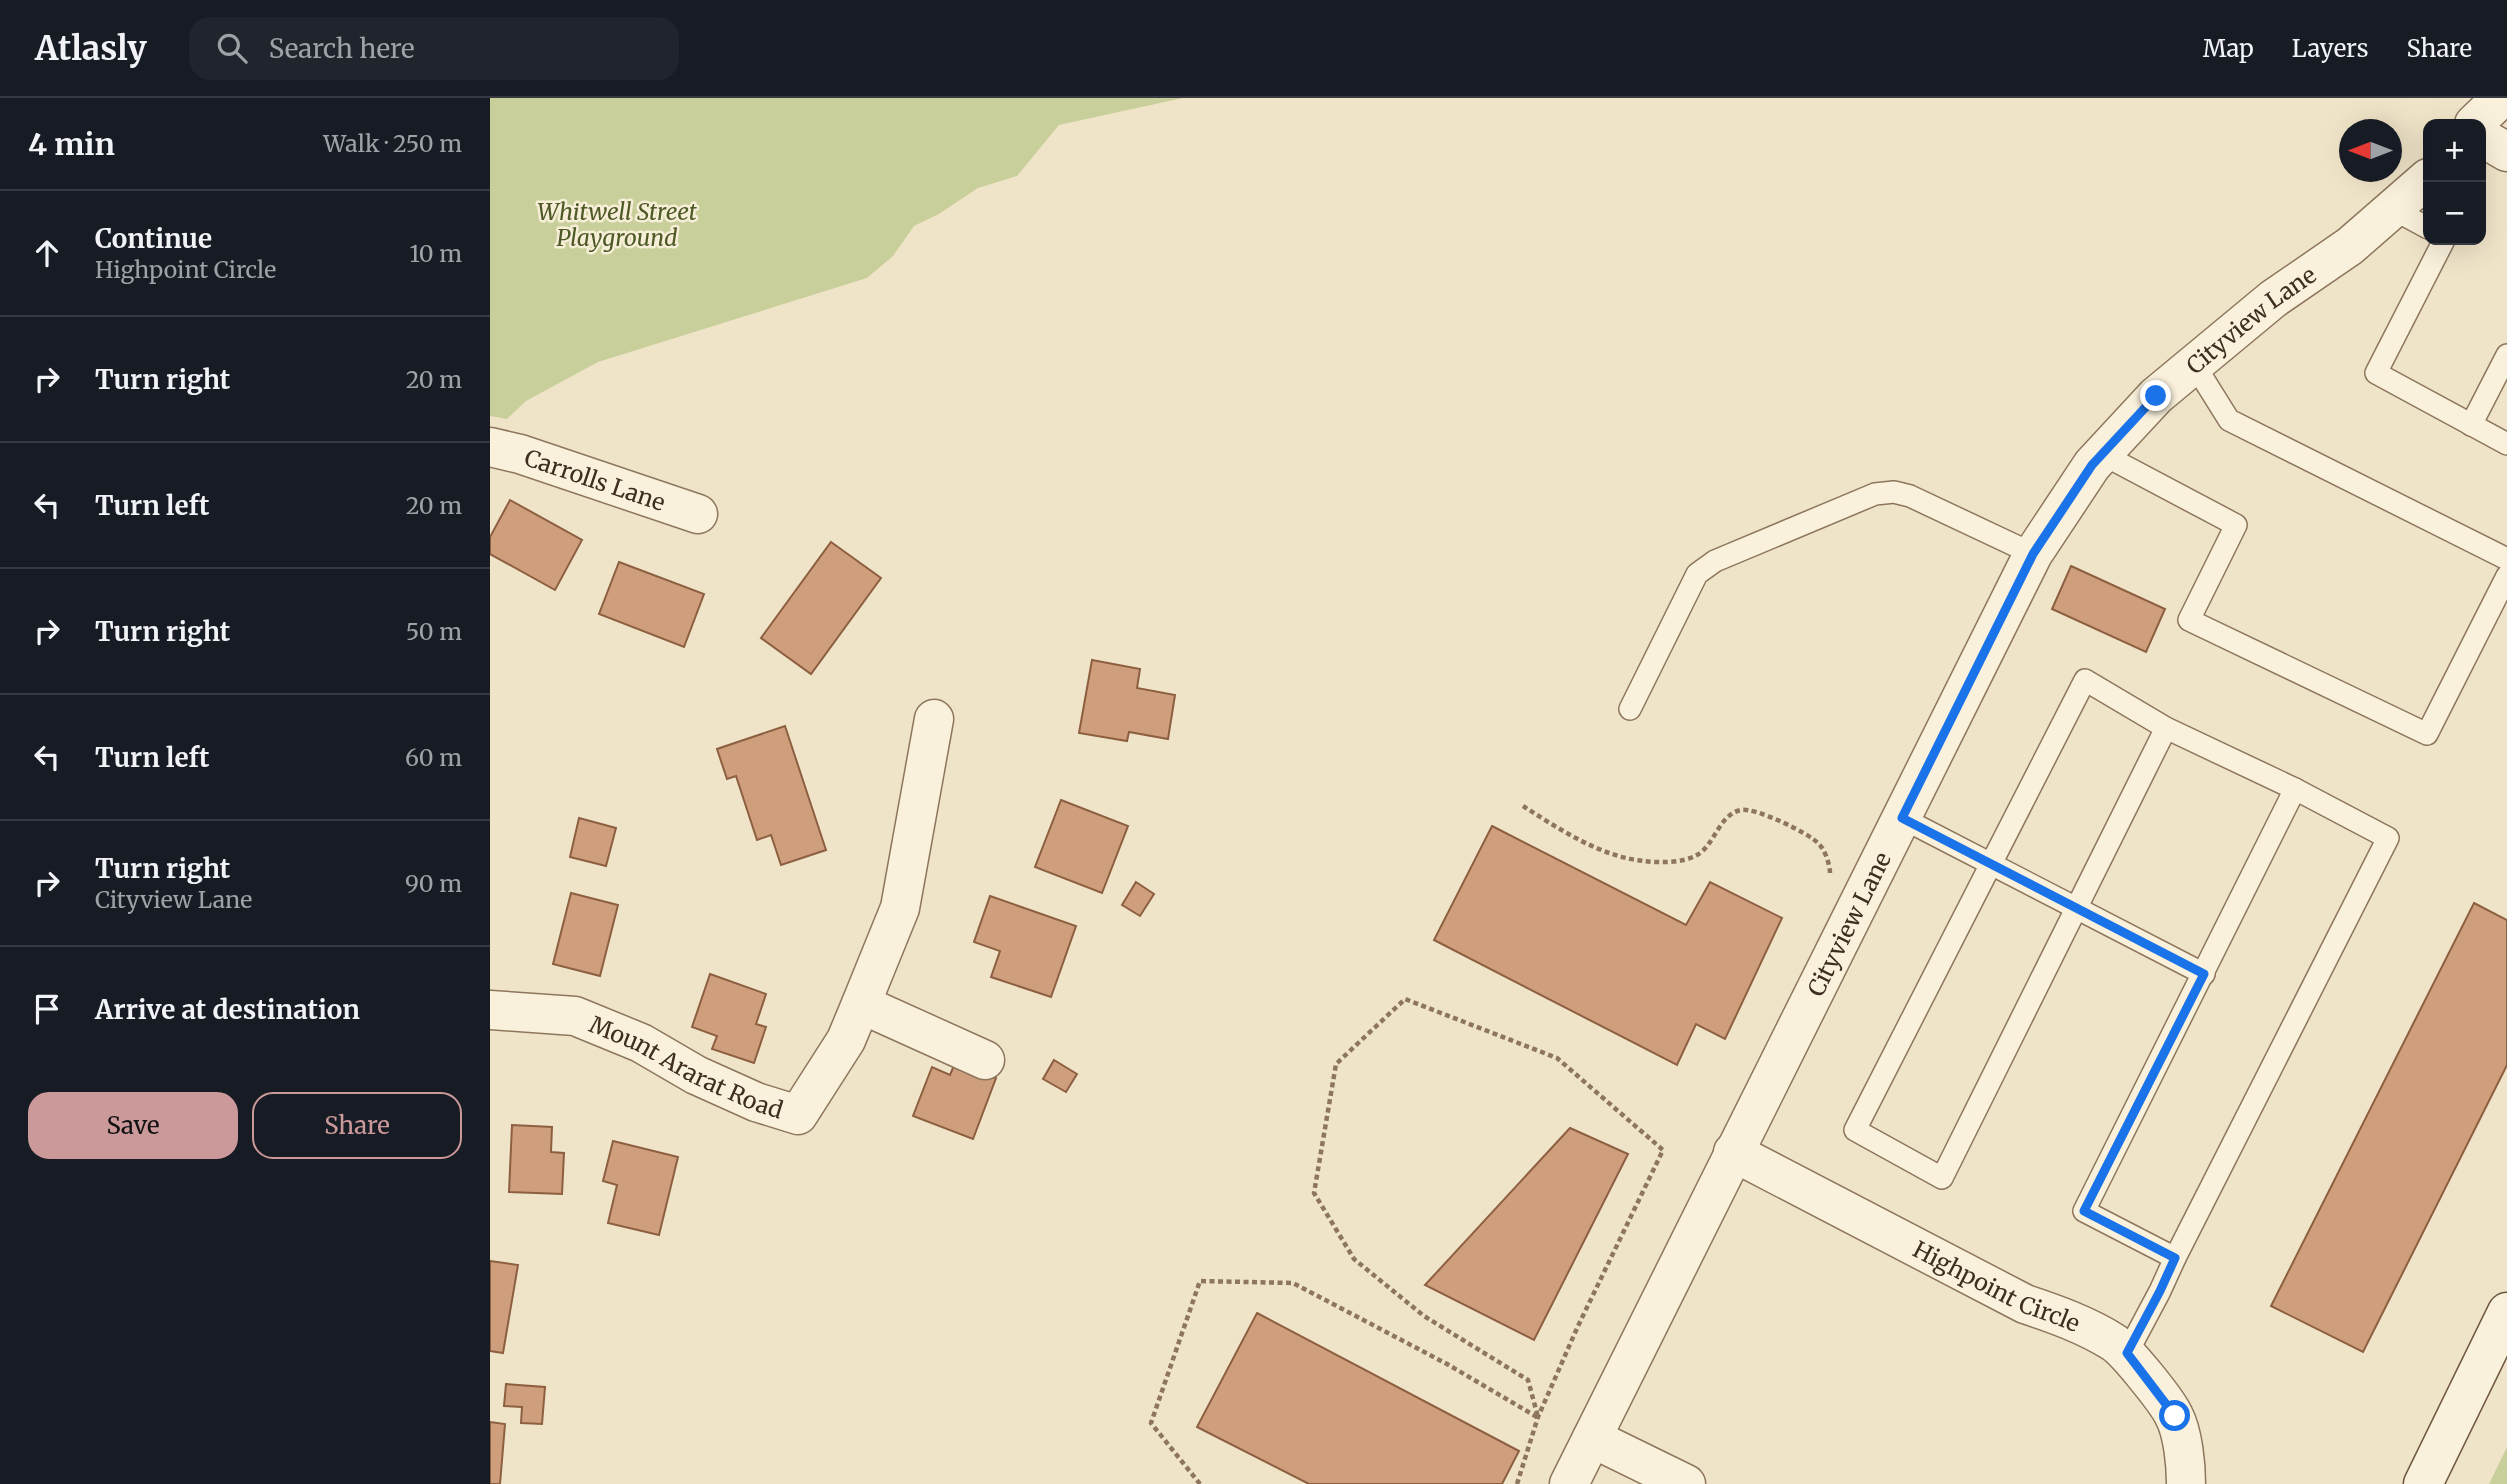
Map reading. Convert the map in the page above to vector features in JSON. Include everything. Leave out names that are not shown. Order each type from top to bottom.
[{"type":"street","points":[[2479,119],[2501,98]]},
{"type":"street","points":[[2486,140],[2507,152]]},
{"type":"street","name":"Cityview Lane","points":[[1569,1484],[2033,554],[2092,465],[2156,396],[2273,299],[2350,246],[2423,182]]},
{"type":"street","name":"Carrolls Lane","points":[[490,447],[520,454],[698,514]]},
{"type":"street","points":[[934,719],[900,908],[861,1004],[985,1060]]},
{"type":"street","name":"Mount Ararat Road","points":[[490,1010],[575,1016],[641,1043],[696,1075],[756,1102],[798,1115],[846,1040],[861,1004]]},
{"type":"street","name":"Highpoint Circle","points":[[1733,1152],[2025,1304],[2067,1318],[2127,1353],[2175,1416],[2186,1464],[2186,1484]]},
{"type":"street","points":[[2423,1484],[2507,1312]]},
{"type":"street","points":[[1592,1438],[1686,1484]]},
{"type":"lane","points":[[2392,209],[2423,225]]},
{"type":"lane","points":[[2441,245],[2376,373],[2507,444]]},
{"type":"lane","points":[[2471,425],[2507,355]]},
{"type":"lane","points":[[2194,364],[2229,420],[2507,559]]},
{"type":"lane","points":[[2102,454],[2236,525],[2189,620],[2427,734],[2507,576]]},
{"type":"lane","points":[[1630,709],[1697,574],[1715,561],[1875,494],[1894,492],[1910,496],[2033,554]]},
{"type":"lane","points":[[2127,1353],[2388,838],[2295,789],[2166,727],[2085,680],[1855,1130],[1942,1178],[2166,727]]},
{"type":"lane","points":[[2175,1258],[2084,1211],[2295,789]]},
{"type":"lane","points":[[1902,818],[2204,974]]},
{"type":"path","points":[[1523,806],[1588,843],[1614,855],[1644,862],[1680,861],[1697,855],[1730,814],[1742,809],[1755,811],[1786,824],[1819,844],[1830,866],[1830,877]]},
{"type":"path","points":[[1517,1484],[1538,1417],[1578,1325],[1663,1150],[1557,1058],[1405,999],[1336,1064],[1314,1193],[1354,1259],[1424,1316],[1528,1380],[1538,1417]]},
{"type":"path","points":[[1200,1484],[1151,1423],[1200,1281],[1293,1283],[1447,1364],[1538,1417]]},
{"type":"green space","name":"Whitwell Street Playground","points":[[490,98],[1183,98],[1059,125],[1017,176],[978,188],[939,214],[914,226],[893,256],[867,278],[598,362],[526,401],[507,419],[490,416]]},
{"type":"green space","points":[[2507,1447],[2507,1484],[2489,1484]]},
{"type":"building","points":[[510,500],[582,540],[555,590],[490,554],[490,537]]},
{"type":"building","points":[[831,542],[881,578],[811,674],[761,638]]},
{"type":"building","points":[[619,562],[704,594],[684,647],[599,614]]},
{"type":"building","points":[[2071,566],[2165,609],[2146,652],[2052,609]]},
{"type":"building","points":[[1092,660],[1140,669],[1137,688],[1175,695],[1168,739],[1129,732],[1127,741],[1079,733]]},
{"type":"building","points":[[785,726],[826,850],[781,865],[771,835],[757,840],[736,776],[727,779],[717,749]]},
{"type":"building","points":[[1061,800],[1128,826],[1102,893],[1035,867]]},
{"type":"building","points":[[579,818],[616,828],[606,866],[570,857]]},
{"type":"building","points":[[1492,826],[1686,925],[1710,882],[1782,918],[1725,1039],[1696,1024],[1677,1065],[1434,940]]},
{"type":"building","points":[[1136,882],[1154,894],[1140,916],[1122,905]]},
{"type":"building","points":[[571,893],[618,905],[600,976],[553,964]]},
{"type":"building","points":[[990,896],[1076,926],[1051,997],[991,977],[1000,951],[974,942]]},
{"type":"building","points":[[2474,903],[2507,920],[2507,1065],[2363,1352],[2271,1306]]},
{"type":"building","points":[[710,974],[766,994],[756,1024],[766,1027],[754,1063],[712,1049],[717,1036],[692,1027]]},
{"type":"building","points":[[1054,1060],[1077,1074],[1066,1092],[1043,1079]]},
{"type":"building","points":[[955,1063],[996,1078],[973,1139],[913,1116],[932,1067],[950,1075]]},
{"type":"building","points":[[512,1125],[552,1127],[551,1152],[564,1153],[562,1194],[509,1192]]},
{"type":"building","points":[[1570,1128],[1628,1154],[1534,1340],[1425,1285]]},
{"type":"building","points":[[613,1141],[678,1157],[659,1235],[608,1223],[617,1185],[603,1181]]},
{"type":"building","points":[[490,1261],[518,1265],[503,1353],[490,1351]]},
{"type":"building","points":[[1257,1313],[1519,1451],[1502,1484],[1309,1484],[1197,1427]]},
{"type":"building","points":[[506,1384],[545,1387],[542,1424],[521,1423],[522,1407],[504,1406]]},
{"type":"building","points":[[490,1422],[505,1424],[500,1484],[490,1484]]},
{"type":"route","points":[[2156,396],[2092,465],[2033,554],[1902,818],[2204,974],[2084,1211],[2175,1258],[2127,1353],[2175,1416]]}]
